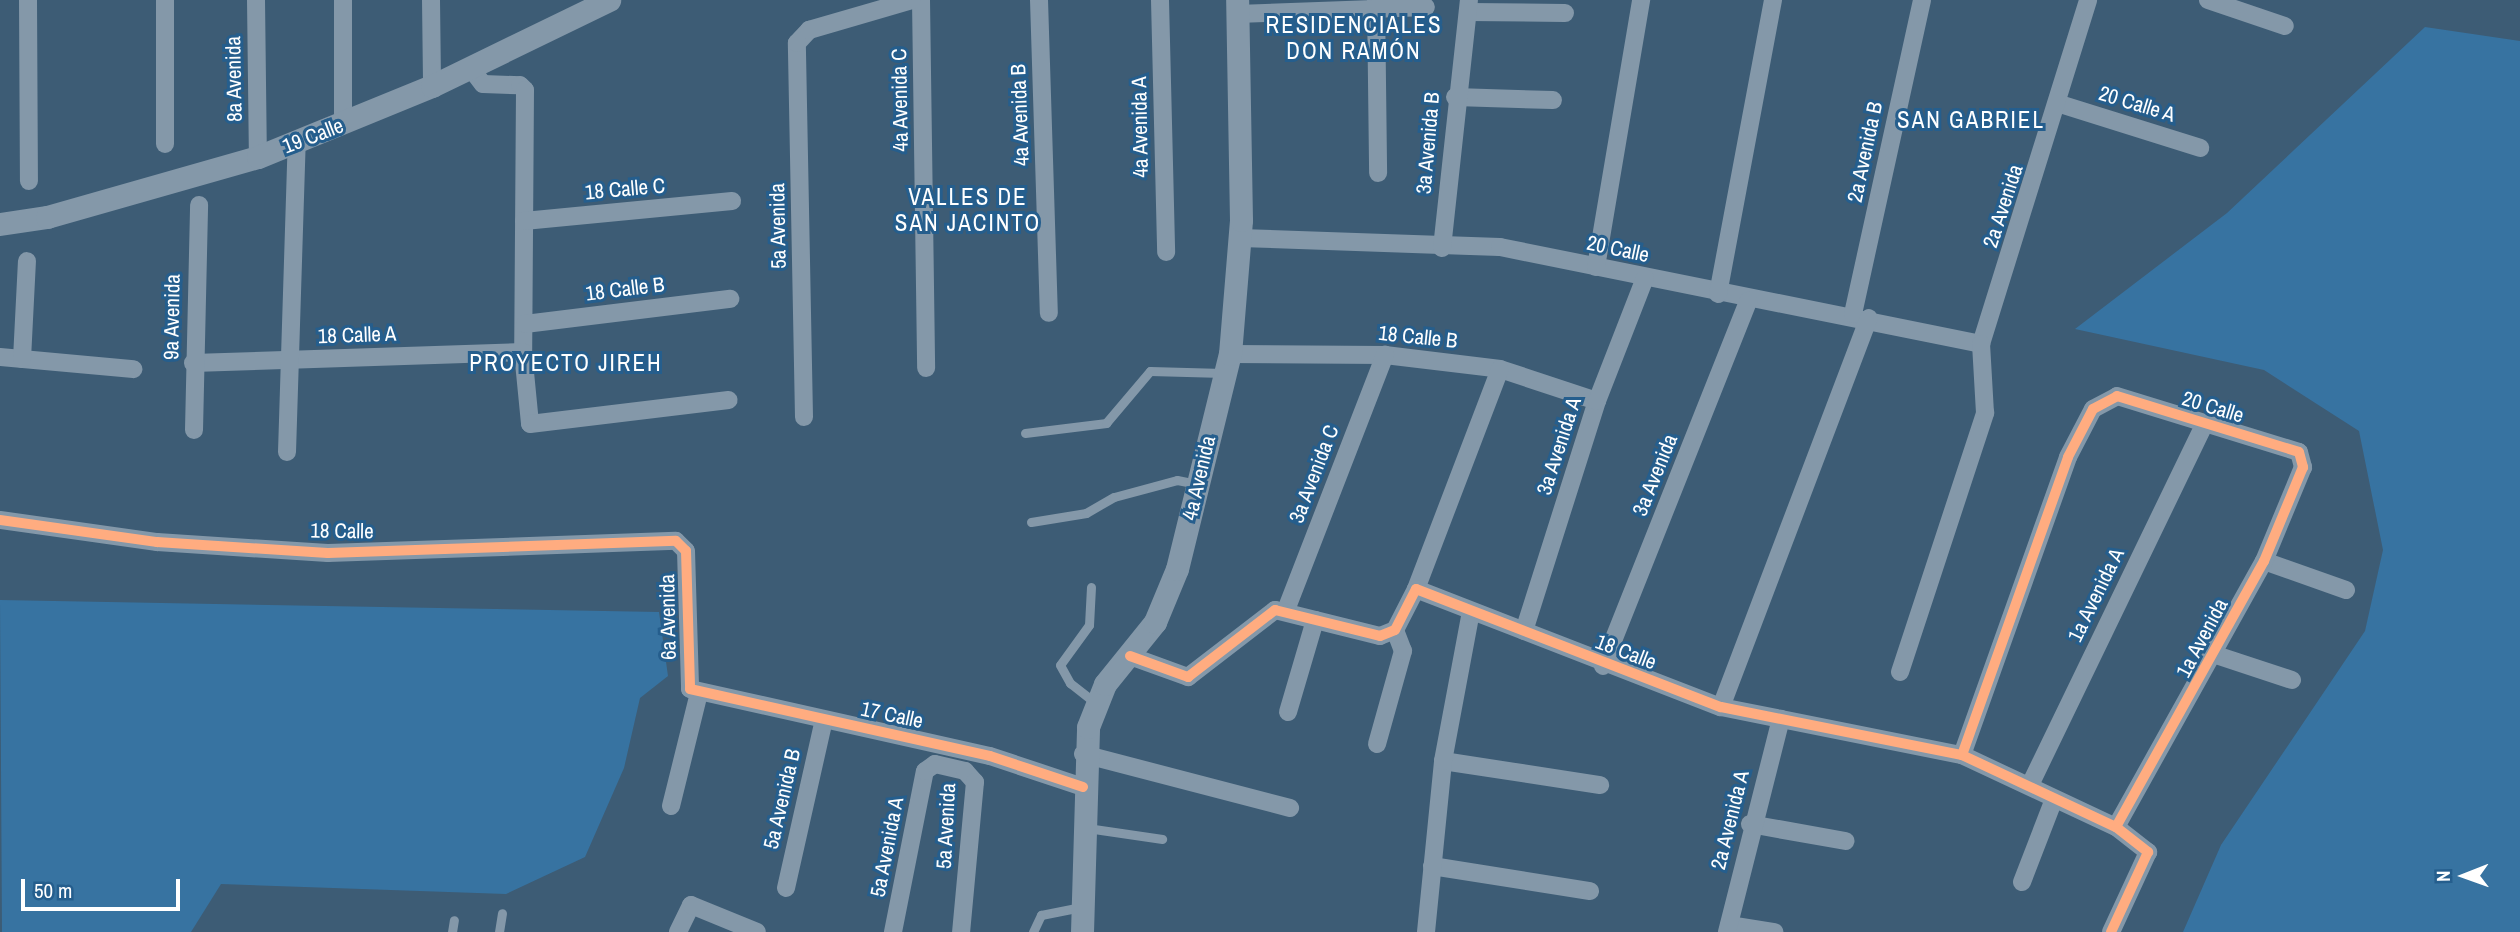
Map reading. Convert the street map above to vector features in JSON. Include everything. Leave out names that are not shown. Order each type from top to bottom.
[{"type":"street","points":[[28,0],[29,181]]},
{"type":"street","points":[[165,0],[165,144]]},
{"type":"street","name":"8a Avenida","points":[[256,0],[258,157]]},
{"type":"street","points":[[343,0],[343,125]]},
{"type":"street","points":[[431,0],[432,86]]},
{"type":"street","name":"19 Calle","points":[[0,224],[47,217],[258,157],[343,125],[432,86],[609,0]]},
{"type":"street","name":"5a Avenida","points":[[804,417],[802,34],[912,0]]},
{"type":"street","name":"4a Avenida C","points":[[921,0],[926,368]]},
{"type":"street","name":"4a Avenida B","points":[[1039,0],[1049,313]]},
{"type":"street","name":"4a Avenida A","points":[[1160,0],[1166,252]]},
{"type":"street","points":[[1596,267],[1641,0]]},
{"type":"street","points":[[1718,294],[1773,0]]},
{"type":"street","name":"2a Avenida B","points":[[1721,707],[1861,316],[1922,0]]},
{"type":"street","name":"2a Avenida","points":[[1981,344],[2060,104],[2088,0]]},
{"type":"street","points":[[2208,0],[2285,26]]},
{"type":"street","points":[[1377,5],[1378,173]]},
{"type":"street","points":[[1468,6],[1565,13]]},
{"type":"street","name":"3a Avenida B","points":[[1441,248],[1455,97],[1468,6]]},
{"type":"street","points":[[1237,7],[1426,7]]},
{"type":"street","name":"4a Avenida","points":[[1082,932],[1083,754],[1094,702],[1155,622],[1177,569],[1226,364],[1240,238],[1237,7]]},
{"type":"street","points":[[470,67],[484,83],[525,90],[523,352],[530,424],[729,400]]},
{"type":"street","points":[[1455,97],[1553,100]]},
{"type":"street","name":"20 Calle A","points":[[2060,104],[2200,148]]},
{"type":"street","points":[[287,452],[294,359],[297,142]]},
{"type":"street","name":"18 Calle C","points":[[524,221],[732,201]]},
{"type":"street","name":"9a Avenida","points":[[194,430],[193,363],[199,205]]},
{"type":"street","name":"20 Calle","points":[[1240,238],[1441,248],[1500,247],[1748,301],[1861,316],[1981,344]]},
{"type":"street","points":[[22,359],[27,261]]},
{"type":"street","name":"3a Avenida A","points":[[1524,631],[1597,401],[1645,278]]},
{"type":"street","name":"18 Calle B","points":[[525,324],[730,299]]},
{"type":"street","name":"3a Avenida","points":[[1603,666],[1748,301]]},
{"type":"street","points":[[1900,672],[1984,413],[1981,344]]},
{"type":"street","name":"18 Calle A","points":[[193,363],[523,352]]},
{"type":"street","name":"18 Calle B","points":[[1226,364],[1385,355],[1500,369],[1597,401]]},
{"type":"street","name":"3a Avenida C","points":[[1286,610],[1385,355]]},
{"type":"street","points":[[0,357],[133,369]]},
{"type":"street","points":[[1377,744],[1403,651],[1395,630],[1416,589],[1500,369]]},
{"type":"street","name":"20 Calle","points":[[1962,755],[2068,457],[2093,410],[2109,396],[2304,458]]},
{"type":"street","name":"1a Avenida A","points":[[2030,785],[2204,425]]},
{"type":"street","name":"1a Avenida","points":[[2116,827],[2216,654],[2264,561],[2304,458]]},
{"type":"street","name":"18 Calle","points":[[0,520],[157,542],[328,553],[683,545]]},
{"type":"street","name":"6a Avenida","points":[[671,806],[694,691],[683,545]]},
{"type":"street","points":[[2264,561],[2346,590]]},
{"type":"street","name":"18 Calle","points":[[1416,589],[1524,631],[1603,666],[1721,707],[1962,755],[2116,827],[2148,852],[2112,932]]},
{"type":"street","points":[[1129,656],[1188,677],[1265,613],[1286,610],[1364,635],[1395,630]]},
{"type":"street","points":[[1426,932],[1443,761],[1471,611]]},
{"type":"street","points":[[1288,712],[1315,620]]},
{"type":"street","points":[[2216,654],[2292,680]]},
{"type":"street","name":"17 Calle","points":[[694,691],[989,756],[1083,787]]},
{"type":"street","name":"2a Avenida A","points":[[1728,928],[1750,824],[1781,719]]},
{"type":"street","name":"5a Avenida B","points":[[786,888],[824,720]]},
{"type":"street","points":[[1083,754],[1290,808]]},
{"type":"street","points":[[1443,761],[1600,785]]},
{"type":"street","name":"5a Avenida","points":[[925,771],[935,764],[965,771],[975,782],[961,932]]},
{"type":"street","name":"5a Avenida A","points":[[893,932],[925,771]]},
{"type":"street","points":[[2022,882],[2054,799]]},
{"type":"street","points":[[1750,824],[1845,841]]},
{"type":"street","points":[[1432,866],[1590,891]]},
{"type":"street","points":[[678,932],[691,905],[757,932]]},
{"type":"street","points":[[1728,928],[1774,932]]},
{"type":"lane","points":[[1026,433],[1106,423],[1150,371],[1226,364]]},
{"type":"lane","points":[[1031,522],[1086,513],[1114,497],[1177,480],[1198,484]]},
{"type":"lane","points":[[1091,587],[1090,625],[1060,665],[1070,683],[1094,702]]},
{"type":"lane","points":[[1082,827],[1162,839]]},
{"type":"lane","points":[[1033,932],[1041,915],[1081,907]]},
{"type":"lane","points":[[499,932],[502,914]]},
{"type":"lane","points":[[452,932],[454,920]]},
{"type":"shaded area","points":[[2425,27],[2520,41],[2520,932],[2183,932],[2221,845],[2365,631],[2383,550],[2359,431],[2264,370],[2075,329],[2227,213]]},
{"type":"shaded area","points":[[0,600],[659,612],[668,676],[640,698],[624,768],[585,857],[506,894],[221,884],[191,932],[2,932]]},
{"type":"cycle path","points":[[1962,755],[2068,457],[2093,409],[2117,396],[2299,452],[2303,467],[2264,561],[2116,827]]},
{"type":"cycle path","points":[[0,520],[157,542],[328,553],[676,541],[686,551],[690,689],[990,756],[1083,787]]},
{"type":"cycle path","points":[[1130,656],[1188,677],[1275,610],[1380,636],[1395,630],[1416,589],[1721,707],[1962,755],[2116,827],[2148,852],[2111,932]]},
{"type":"district","name":"RESIDENCIALES DON RAMÓN","points":[[1354,38]]},
{"type":"district","name":"SAN GABRIEL","points":[[1971,120]]},
{"type":"district","name":"VALLES DE SAN JACINTO","points":[[968,210]]},
{"type":"district","name":"PROYECTO JIREH","points":[[566,363]]}]
